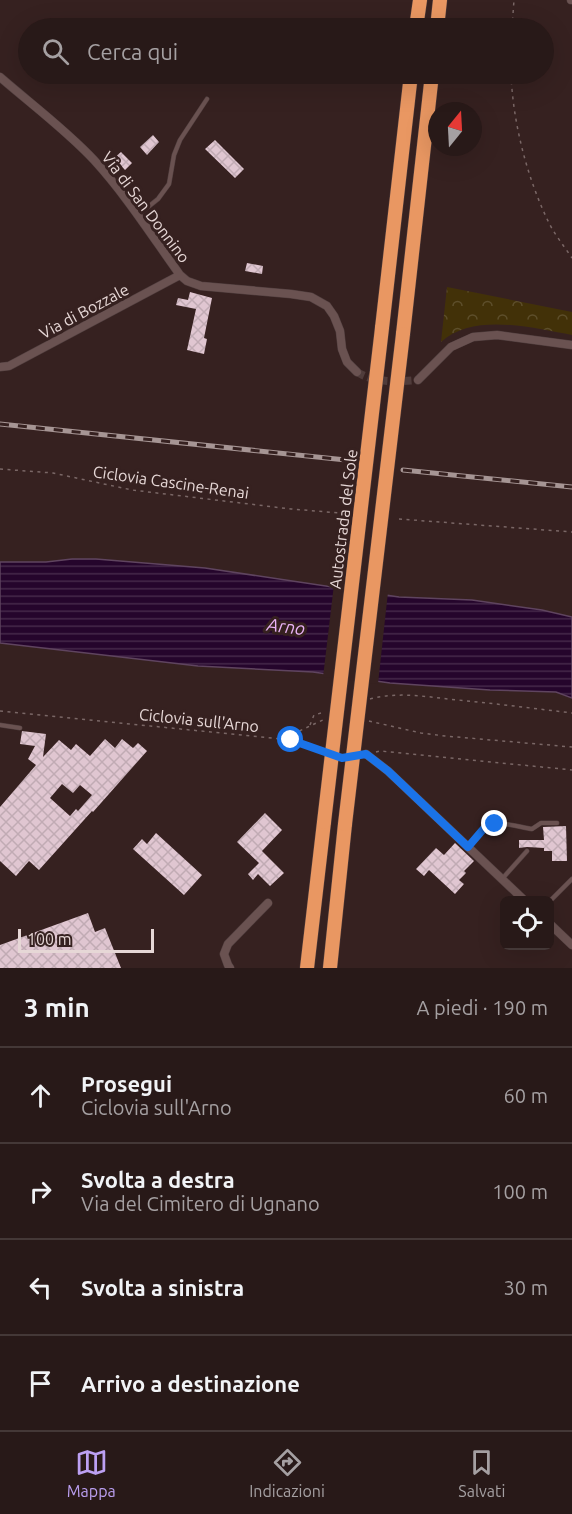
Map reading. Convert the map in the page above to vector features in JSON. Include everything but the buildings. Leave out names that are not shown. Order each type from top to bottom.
[{"type":"highway","points":[[417,18],[420,0]]},
{"type":"highway","points":[[438,18],[440,0]]},
{"type":"highway","name":"Autostrada del Sole","points":[[307,968],[410,84]]},
{"type":"highway","points":[[330,968],[431,84]]},
{"type":"street","name":"Via di San Donnino","points":[[0,77],[92,158],[110,178],[180,275],[187,281],[201,286],[311,297],[327,306],[334,316],[347,363],[357,372]]},
{"type":"street","name":"Via di Bozzale","points":[[0,367],[9,366],[180,275]]},
{"type":"street","points":[[418,380],[451,347],[472,337],[497,335],[572,345]]},
{"type":"street","points":[[366,754],[388,771],[520,896]]},
{"type":"street","points":[[230,968],[224,954],[228,944],[268,903]]},
{"type":"street","points":[[554,929],[572,945]]},
{"type":"lane","points":[[137,216],[158,199],[169,184],[174,155],[180,140],[207,99]]},
{"type":"lane","points":[[0,725],[20,728]]},
{"type":"lane","points":[[468,847],[486,826],[495,824],[532,829],[541,823],[556,823]]},
{"type":"lane","points":[[501,879],[527,850]]},
{"type":"lane","points":[[554,896],[572,879]]},
{"type":"path","points":[[513,18],[514,0]]},
{"type":"path","points":[[512,84],[524,159],[550,224],[572,258]]},
{"type":"path","name":"Ciclovia Cascine-Renai","points":[[0,469],[53,473],[132,490],[340,513]]},
{"type":"path","points":[[399,519],[572,532]]},
{"type":"path","points":[[368,700],[407,694],[572,713]]},
{"type":"path","name":"Ciclovia sull'Arno","points":[[0,711],[291,740],[320,751]]},
{"type":"path","points":[[310,725],[314,715],[325,712]]},
{"type":"path","points":[[299,743],[295,738],[295,733],[329,717]]},
{"type":"path","points":[[362,721],[445,736],[572,747]]},
{"type":"path","points":[[366,754],[380,751],[572,770]]},
{"type":"green space","points":[[447,287],[572,312],[572,335],[522,326],[486,325],[470,327],[454,333],[441,342]]},
{"type":"water","name":"Arno","points":[[72,559],[205,568],[399,597],[472,600],[542,610],[572,617],[572,698],[556,692],[390,683],[313,672],[198,666],[0,643],[0,562],[46,562]]},
{"type":"pier","points":[[334,584],[388,592],[378,684],[323,677]]},
{"type":"tunnel","points":[[357,372],[378,380],[418,380]]},
{"type":"railway","points":[[0,424],[346,460]]},
{"type":"railway","points":[[403,470],[572,487]]},
{"type":"route","points":[[291,740],[342,758],[366,754],[388,771],[468,847],[486,826],[495,824]]}]
